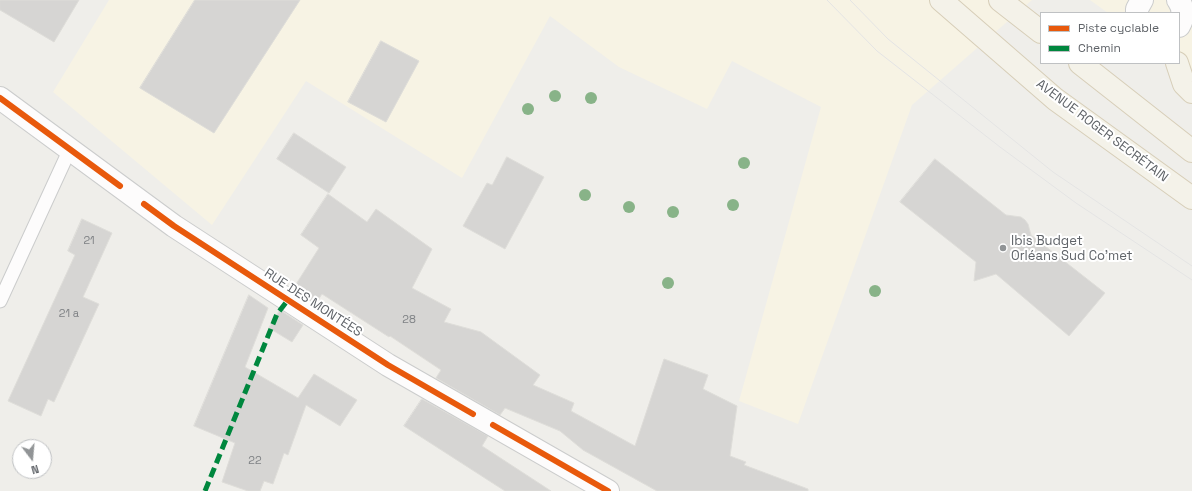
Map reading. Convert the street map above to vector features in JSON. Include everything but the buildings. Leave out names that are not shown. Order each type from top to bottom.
[{"type":"main road","name":"AVENUE ROGER SECRÉTAIN","points":[[941,0],[1055,100],[1192,198]]},
{"type":"main road","points":[[1000,0],[1040,31]]},
{"type":"main road","points":[[1081,64],[1192,151]]},
{"type":"main road","points":[[1177,64],[1184,84],[1192,92]]},
{"type":"street","points":[[1180,24],[1183,18],[1183,2]]},
{"type":"street","name":"RUE DES MONTÉES","points":[[0,98],[174,226],[388,365],[608,491]]},
{"type":"lane","points":[[0,301],[70,149]]},
{"type":"shaded area","points":[[109,0],[1032,0],[912,105],[798,424],[739,401],[821,107],[732,61],[707,109],[619,67],[550,16],[462,178],[306,81],[212,225],[53,92]]},
{"type":"shaded area","points":[[1090,0],[1192,0],[1192,73],[1180,64],[1180,12],[1107,12]]},
{"type":"tram line","points":[[827,0],[877,51],[1000,147],[1076,203],[1192,280]]},
{"type":"tram line","points":[[850,0],[888,39],[1053,172],[1192,266]]},
{"type":"marked path","points":[[205,491],[277,314],[288,300]]},
{"type":"cycle path","points":[[0,98],[120,186]]},
{"type":"cycle path","points":[[144,204],[174,226],[388,365],[473,414]]},
{"type":"cycle path","points":[[493,425],[608,491]]},
{"type":"place","name":"Ibis Budget Orléans Sud Co'met","points":[[1003,248]]}]
